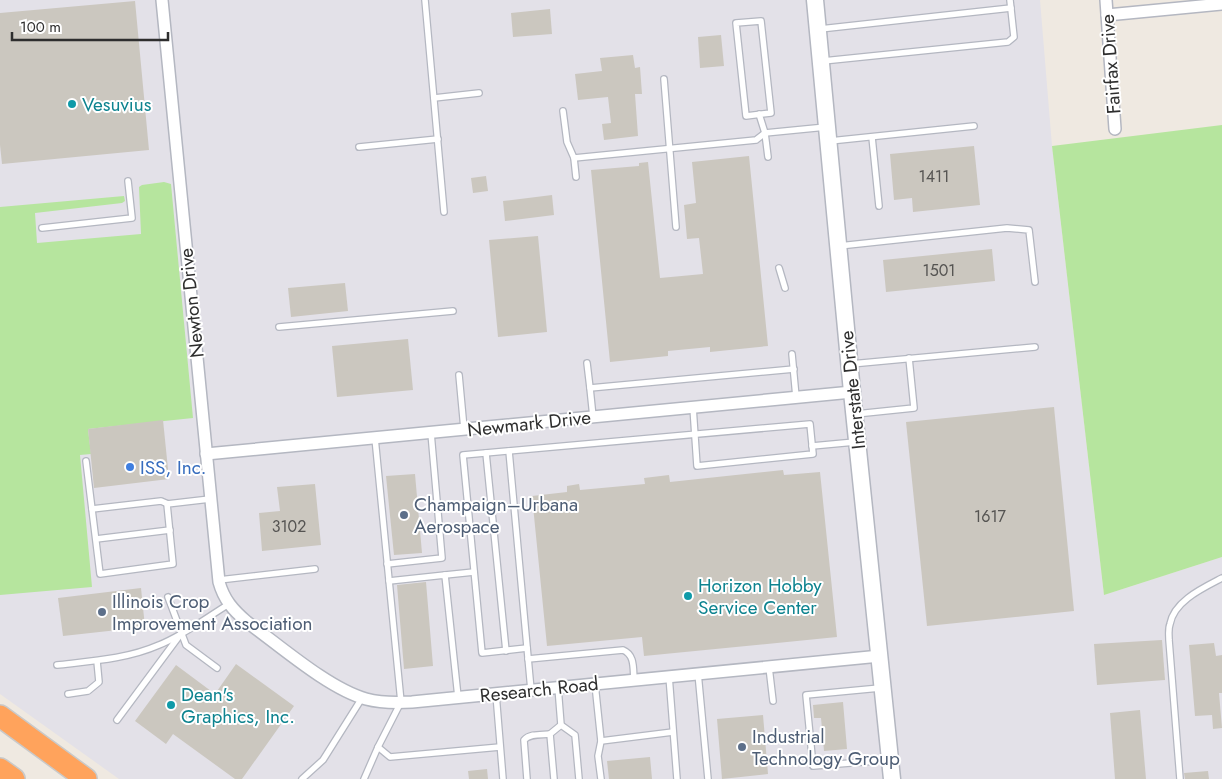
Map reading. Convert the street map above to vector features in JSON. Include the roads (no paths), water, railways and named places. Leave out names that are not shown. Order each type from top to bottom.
[{"type":"highway","points":[[0,716],[86,779]]},
{"type":"highway","points":[[0,769],[14,779]]},
{"type":"main road","name":"Interstate Drive","points":[[815,0],[849,364],[892,779]]},
{"type":"street","name":"Newton Drive","points":[[162,0],[210,499],[219,580],[222,592],[229,604]]},
{"type":"street","name":"Fairfax Drive","points":[[1106,0],[1115,129]]},
{"type":"street","points":[[1107,15],[1222,4]]},
{"type":"street","name":"Newmark Drive","points":[[206,454],[852,392]]},
{"type":"street","name":"Research Road","points":[[229,604],[247,622],[338,687],[362,698],[381,702],[458,697],[880,656]]},
{"type":"lane","points":[[425,0],[444,212]]},
{"type":"lane","points":[[820,61],[1008,42],[1014,37],[1010,0]]},
{"type":"lane","points":[[818,29],[1011,8]]},
{"type":"lane","points":[[762,21],[771,113],[760,114],[746,116],[736,24],[762,21]]},
{"type":"lane","points":[[664,79],[670,132],[676,228]]},
{"type":"lane","points":[[434,98],[479,93]]},
{"type":"lane","points":[[563,111],[567,142],[574,158],[576,177]]},
{"type":"lane","points":[[760,114],[768,157]]},
{"type":"lane","points":[[574,158],[756,140],[765,133],[872,137],[974,126]]},
{"type":"lane","points":[[872,137],[879,206]]},
{"type":"lane","points":[[359,147],[438,139]]},
{"type":"lane","points":[[42,228],[132,218],[128,181]]},
{"type":"lane","points":[[838,246],[1007,228],[1029,230],[1034,282]]},
{"type":"lane","points":[[779,268],[785,288]]},
{"type":"lane","points":[[279,327],[453,310]]},
{"type":"lane","points":[[849,364],[1035,347]]},
{"type":"lane","points":[[792,354],[796,397]]},
{"type":"lane","points":[[854,414],[914,408],[909,358]]},
{"type":"lane","points":[[587,363],[593,417]]},
{"type":"lane","points":[[590,388],[794,369]]},
{"type":"lane","points":[[459,375],[464,429]]},
{"type":"lane","points":[[527,648],[482,653],[463,455],[695,434],[810,424],[813,454],[697,466],[695,434],[693,407]]},
{"type":"lane","points":[[387,564],[442,558],[431,433]]},
{"type":"lane","points":[[364,779],[378,746],[401,702],[376,438]]},
{"type":"lane","points":[[812,446],[857,442]]},
{"type":"lane","points":[[509,451],[531,690]]},
{"type":"lane","points":[[486,453],[506,651]]},
{"type":"lane","points":[[86,461],[100,574],[173,564],[168,504]]},
{"type":"lane","points":[[92,509],[161,501],[168,504],[210,499]]},
{"type":"lane","points":[[96,539],[170,530]]},
{"type":"lane","points":[[219,580],[315,569]]},
{"type":"lane","points":[[389,581],[474,572]]},
{"type":"lane","points":[[445,575],[458,697]]},
{"type":"lane","points":[[1180,779],[1169,640],[1170,624],[1175,611],[1186,600],[1222,578]]},
{"type":"lane","points":[[168,597],[186,645],[217,668]]},
{"type":"lane","points":[[57,665],[97,661],[132,654],[160,645],[229,604]]},
{"type":"lane","points":[[116,720],[182,633]]},
{"type":"lane","points":[[528,660],[624,650],[630,652],[632,656],[634,680]]},
{"type":"lane","points":[[68,694],[88,691],[99,682],[97,661]]},
{"type":"lane","points":[[769,667],[773,701]]},
{"type":"lane","points":[[698,674],[708,779]]},
{"type":"lane","points":[[669,676],[677,779]]},
{"type":"lane","points":[[595,684],[601,741],[598,756],[601,779]]},
{"type":"lane","points":[[558,687],[561,725],[575,735],[579,779]]},
{"type":"lane","points":[[883,688],[806,695],[813,766],[890,760]]},
{"type":"lane","points":[[496,693],[503,779]]},
{"type":"lane","points":[[302,779],[323,760],[362,698]]},
{"type":"lane","points":[[527,779],[524,740],[531,736],[550,734],[561,725]]},
{"type":"lane","points":[[601,741],[673,732]]},
{"type":"lane","points":[[550,734],[554,779]]},
{"type":"lane","points":[[378,746],[390,757],[500,747]]},
{"type":"place","name":"Vesuvius","points":[[72,104]]},
{"type":"place","name":"ISS, Inc.","points":[[130,467]]},
{"type":"place","name":"Champaign–Urbana Aerospace","points":[[404,515]]},
{"type":"place","name":"Horizon Hobby Service Center","points":[[688,596]]},
{"type":"place","name":"Illinois Crop Improvement Association","points":[[102,612]]},
{"type":"place","name":"Dean's Graphics, Inc.","points":[[171,705]]},
{"type":"place","name":"Industrial Technology Group","points":[[742,747]]}]
